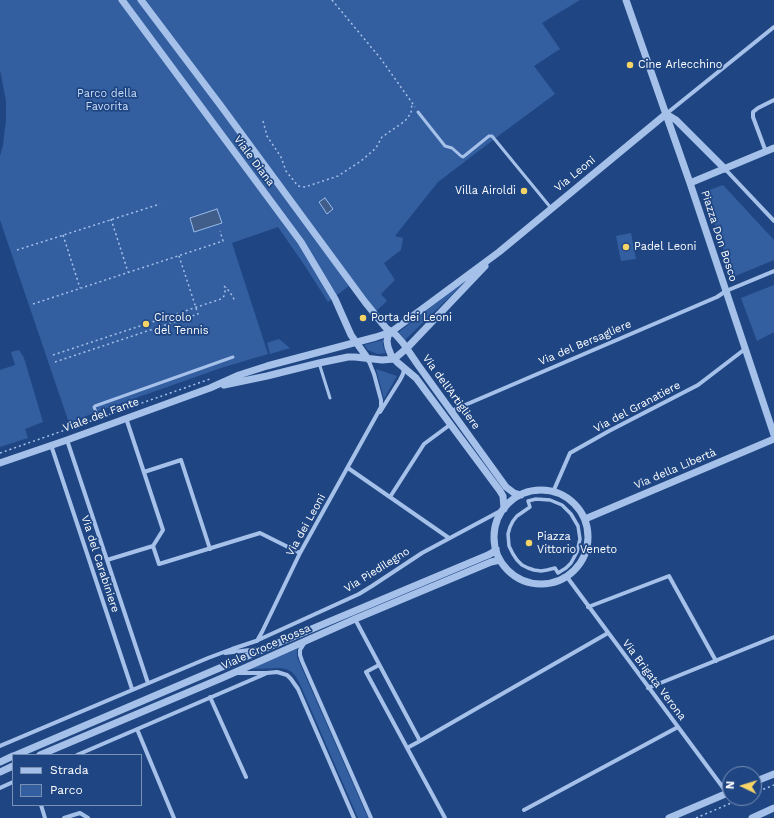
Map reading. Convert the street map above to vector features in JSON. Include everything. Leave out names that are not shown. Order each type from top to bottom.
[{"type":"street","name":"Viale Diana","points":[[122,0],[301,242],[335,299],[351,335],[368,359]]},
{"type":"street","name":"Viale Diana","points":[[141,0],[365,302],[383,325],[391,332]]},
{"type":"street","name":"Piazza Don Bosco","points":[[626,0],[726,291],[774,271]]},
{"type":"street","points":[[774,27],[666,114],[676,120],[774,221]]},
{"type":"street","points":[[766,152],[753,117],[753,112],[774,100]]},
{"type":"street","name":"Via Leoni","points":[[356,343],[391,332],[499,252],[666,114]]},
{"type":"street","name":"Piazza Don Bosco","points":[[690,183],[774,148]]},
{"type":"street","name":"Via Leoni","points":[[396,357],[407,348],[499,252]]},
{"type":"street","points":[[726,291],[774,434]]},
{"type":"street","name":"Via del Bersagliere","points":[[451,411],[716,297],[726,291]]},
{"type":"street","name":"Via dell'Artigliere","points":[[391,332],[399,338],[407,348],[506,487],[514,493],[522,495]]},
{"type":"street","points":[[391,332],[388,336],[389,351],[396,357]]},
{"type":"street","points":[[375,418],[381,407],[381,400],[368,359],[382,360],[396,357],[401,348],[399,338]]},
{"type":"street","points":[[415,339],[413,352],[418,365]]},
{"type":"street","name":"Viale del Fante","points":[[0,462],[67,440],[210,388],[239,375],[267,366],[356,343]]},
{"type":"street","name":"Via del Granatiere","points":[[553,492],[570,453],[698,385],[745,349]]},
{"type":"street","name":"Viale del Fante","points":[[210,388],[348,357],[355,356],[368,359]]},
{"type":"street","name":"Via dell'Artigliere","points":[[396,357],[404,368],[416,378],[500,491],[503,496],[504,509]]},
{"type":"street","name":"Via dell'Artigliere","points":[[382,360],[404,368]]},
{"type":"street","points":[[375,418],[400,380],[404,368]]},
{"type":"street","points":[[107,560],[153,546],[163,530],[126,418]]},
{"type":"street","name":"Via dei Leoni","points":[[256,641],[262,632],[300,553],[375,418]]},
{"type":"street","points":[[390,497],[424,444],[451,424]]},
{"type":"street","name":"Via della Libertà","points":[[585,519],[774,439]]},
{"type":"street","name":"Via del Carabiniere","points":[[67,440],[148,683]]},
{"type":"street","name":"Via del Carabiniere","points":[[51,445],[132,689]]},
{"type":"street","points":[[144,472],[181,460],[210,549]]},
{"type":"street","points":[[348,468],[449,538]]},
{"type":"street","points":[[536,491],[553,492],[560,494],[572,502],[585,519],[588,530],[588,543],[585,555],[579,566],[567,577],[561,580],[541,584],[521,580],[512,574],[500,560],[496,549],[496,526],[504,509],[516,498],[536,491]]},
{"type":"street","points":[[543,499],[556,502],[572,514],[578,526],[580,539],[577,552],[571,563],[558,573],[555,568],[541,571],[528,568],[517,560],[511,550],[508,541],[510,527],[517,516],[530,507],[528,501],[543,499]]},
{"type":"street","name":"Via Piedilegno","points":[[256,641],[359,594],[422,553],[504,509]]},
{"type":"street","points":[[153,546],[159,564],[260,533],[300,553]]},
{"type":"street","name":"Viale Croce Rossa","points":[[18,754],[488,555],[496,549]]},
{"type":"street","name":"Viale Croce Rossa","points":[[42,754],[233,673],[355,619],[491,562],[500,560]]},
{"type":"street","points":[[588,607],[669,576],[716,661]]},
{"type":"street","name":"Via Brigata Verona","points":[[567,577],[648,688],[722,785]]},
{"type":"street","points":[[355,619],[420,741]]},
{"type":"street","points":[[407,748],[608,633]]},
{"type":"street","points":[[648,688],[774,638]]},
{"type":"street","name":"Viale Croce Rossa","points":[[0,746],[217,654],[256,641]]},
{"type":"street","points":[[306,641],[300,650],[300,656],[371,818]]},
{"type":"street","name":"Viale Croce Rossa","points":[[217,654],[264,649]]},
{"type":"street","points":[[379,665],[366,672],[445,818]]},
{"type":"street","points":[[233,673],[277,672],[287,675],[295,683],[354,818]]},
{"type":"street","points":[[79,754],[267,673]]},
{"type":"street","points":[[210,697],[246,777]]},
{"type":"street","points":[[524,810],[678,727]]},
{"type":"street","points":[[137,730],[174,818]]},
{"type":"street","points":[[0,762],[12,756]]},
{"type":"street","points":[[0,772],[12,766]]},
{"type":"street","points":[[762,779],[774,774]]},
{"type":"street","points":[[0,788],[12,782]]},
{"type":"street","points":[[669,818],[722,796]]},
{"type":"street","points":[[41,806],[45,818]]},
{"type":"street","points":[[752,818],[774,808]]},
{"type":"street","points":[[64,818],[80,813],[88,818]]},
{"type":"lane","points":[[418,112],[445,146],[452,148],[463,157],[489,136],[492,136],[551,208]]},
{"type":"lane","points":[[96,412],[95,406],[233,357]]},
{"type":"lane","points":[[319,363],[330,398]]},
{"type":"path","points":[[332,0],[381,59],[418,112]]},
{"type":"path","points":[[263,121],[267,136],[281,157],[286,171],[298,186],[305,187],[338,176],[362,161],[376,148],[382,137],[405,122],[411,113],[412,103]]},
{"type":"path","points":[[17,250],[160,204]]},
{"type":"path","points":[[111,219],[128,272]]},
{"type":"path","points":[[33,304],[223,241],[220,230]]},
{"type":"path","points":[[63,235],[80,288]]},
{"type":"path","points":[[55,362],[198,314],[179,256]]},
{"type":"path","points":[[53,355],[220,299],[224,296],[225,287],[233,296],[235,301]]},
{"type":"path","points":[[762,790],[774,785]]},
{"type":"path","points":[[696,818],[724,806]]},
{"type":"green space","name":"Parco della Favorita","points":[[0,0],[580,0],[542,23],[560,49],[534,66],[555,94],[438,182],[395,236],[403,238],[401,250],[384,263],[395,280],[381,294],[387,301],[375,312],[354,282],[328,302],[278,227],[232,243],[268,354],[221,368],[69,423],[0,220],[0,156],[6,120],[6,101],[0,70]]},
{"type":"green space","points":[[723,185],[774,240],[774,260],[733,277],[704,192]]},
{"type":"green space","name":"Padel Leoni","points":[[631,233],[636,259],[621,261],[616,236]]},
{"type":"green space","points":[[460,284],[462,285],[405,340],[399,332]]},
{"type":"green space","points":[[774,285],[774,332],[757,341],[741,298]]},
{"type":"green space","points":[[279,339],[290,348],[270,354],[267,343]]},
{"type":"green space","points":[[383,340],[383,346],[386,353],[375,353],[368,350],[364,345]]},
{"type":"green space","points":[[19,350],[24,358],[43,422],[25,429],[28,438],[0,447],[0,370],[15,365],[11,352]]},
{"type":"green space","points":[[376,369],[397,376],[384,399]]},
{"type":"green space","points":[[297,649],[297,657],[368,818],[358,818],[296,677],[292,672],[286,669],[250,669]]},
{"type":"shaded area","points":[[325,198],[333,209],[327,214],[319,202]]},
{"type":"shaded area","points":[[217,209],[222,223],[194,232],[190,218]]},
{"type":"place","name":"Cine Arlecchino","points":[[630,65]]},
{"type":"place","name":"Villa Airoldi","points":[[524,191]]},
{"type":"place","name":"Padel Leoni","points":[[626,247]]},
{"type":"place","name":"Porta dei Leoni","points":[[363,318]]},
{"type":"place","name":"Circolo del Tennis","points":[[146,324]]},
{"type":"place","name":"Piazza Vittorio Veneto","points":[[529,543]]}]
